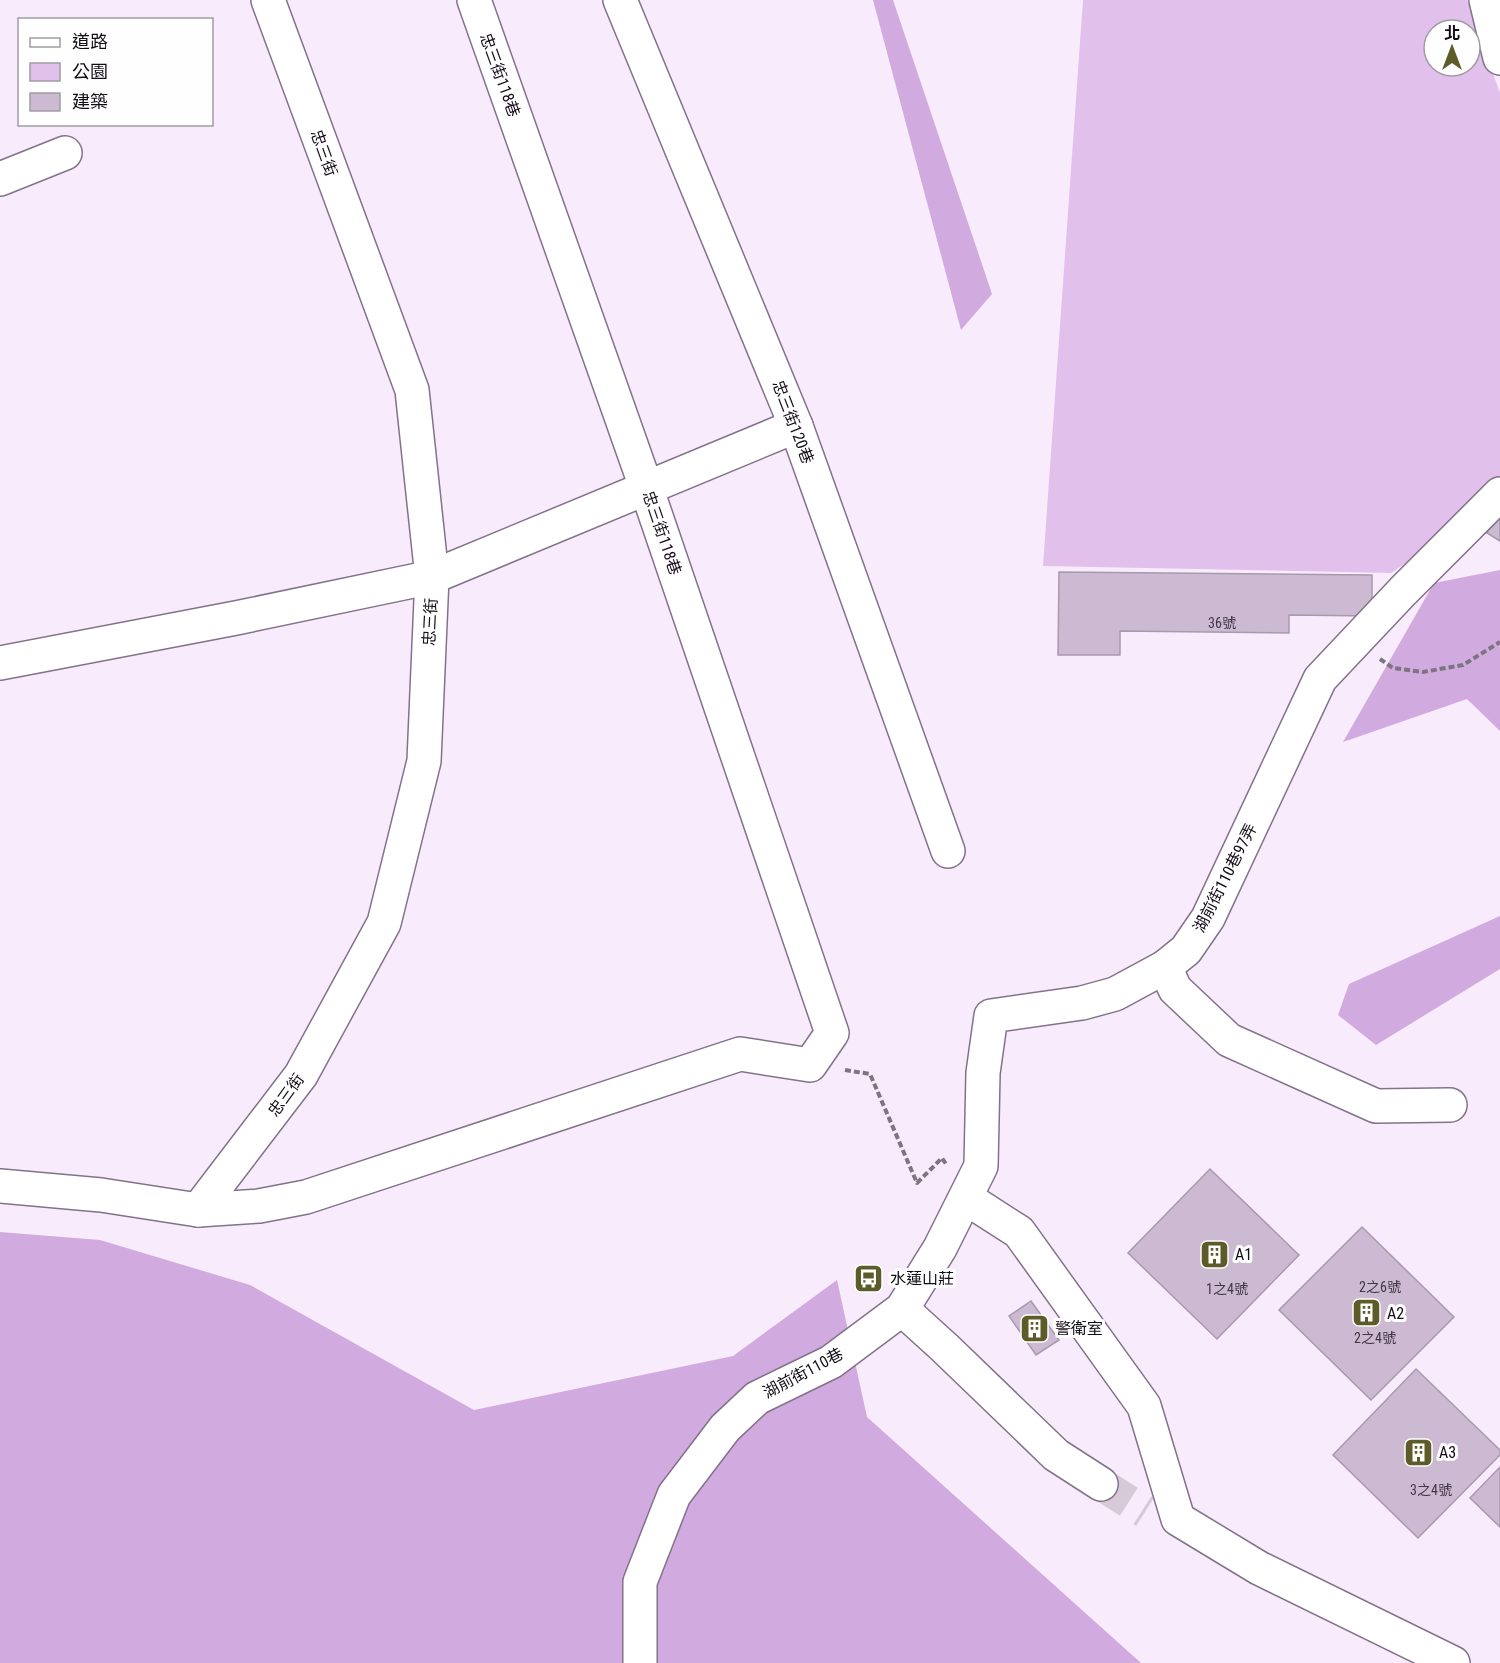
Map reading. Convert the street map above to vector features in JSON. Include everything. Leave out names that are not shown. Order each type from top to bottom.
[{"type":"street","name":"忠三街","points":[[198,1210],[302,1075],[384,923],[424,761],[432,578],[412,390],[268,0]]},
{"type":"street","name":"忠三街118巷","points":[[474,0],[646,487],[832,1033],[810,1065]]},
{"type":"street","name":"忠三街120巷","points":[[620,0],[796,426],[948,851]]},
{"type":"street","points":[[1486,0],[1500,58]]},
{"type":"street","points":[[0,179],[65,153]]},
{"type":"street","points":[[0,663],[432,578],[796,426]]},
{"type":"street","name":"湖前街110巷97弄","points":[[966,1198],[981,1166],[982,1073],[991,1016],[1082,1003],[1115,994],[1165,967],[1186,950],[1208,918],[1320,679],[1403,591],[1500,494]]},
{"type":"street","points":[[1165,967],[1175,988],[1229,1040],[1376,1106],[1450,1104]]},
{"type":"street","points":[[0,1186],[101,1195],[198,1210],[259,1206],[306,1197],[740,1054],[810,1065]]},
{"type":"street","points":[[966,1198],[1019,1232],[1144,1406],[1178,1519],[1259,1568],[1453,1663]]},
{"type":"street","name":"湖前街110巷","points":[[640,1663],[640,1582],[674,1495],[725,1428],[757,1398],[831,1362],[902,1309],[940,1248],[966,1198]]},
{"type":"street","points":[[902,1309],[1056,1455],[1101,1484]]},
{"type":"path","points":[[1354,643],[1393,668],[1423,672],[1463,664],[1500,642]]},
{"type":"path","points":[[810,1065],[870,1074],[916,1184]]},
{"type":"green space","points":[[1083,0],[1467,0],[1473,18],[1422,18],[1422,78],[1482,78],[1482,42],[1500,93],[1500,480],[1481,513],[1391,573],[1043,566]]},
{"type":"shaded area","points":[[873,0],[893,0],[992,294],[961,330]]},
{"type":"shaded area","points":[[1500,570],[1500,731],[1467,699],[1343,742],[1434,583]]},
{"type":"shaded area","points":[[1500,916],[1500,969],[1376,1045],[1338,1015],[1349,984]]},
{"type":"shaded area","points":[[0,1232],[100,1240],[250,1285],[474,1410],[733,1356],[837,1280],[867,1417],[1141,1663],[0,1663]]},
{"type":"building","points":[[1500,510],[1500,541],[1487,533]]},
{"type":"building","points":[[1059,572],[1372,575],[1372,616],[1289,615],[1289,633],[1120,631],[1120,655],[1058,655]]},
{"type":"building","name":"A1","points":[[1210,1169],[1299,1255],[1217,1339],[1128,1253]]},
{"type":"building","name":"A2","points":[[1362,1227],[1454,1317],[1371,1400],[1279,1310]]},
{"type":"building","name":"警衛室","points":[[1031,1301],[1059,1340],[1036,1355],[1009,1316]]},
{"type":"building","name":"A3","points":[[1416,1369],[1500,1450],[1500,1455],[1418,1538],[1333,1455]]},
{"type":"building","points":[[1500,1467],[1500,1527],[1470,1498]]},
{"type":"tunnel","points":[[1101,1484],[1145,1512]]},
{"type":"place","name":"A1","points":[[1214,1254]]},
{"type":"place","name":"水蓮山莊","points":[[869,1278]]},
{"type":"place","name":"A2","points":[[1366,1313]]},
{"type":"place","name":"警衛室","points":[[1034,1328]]},
{"type":"place","name":"A3","points":[[1418,1452]]}]
